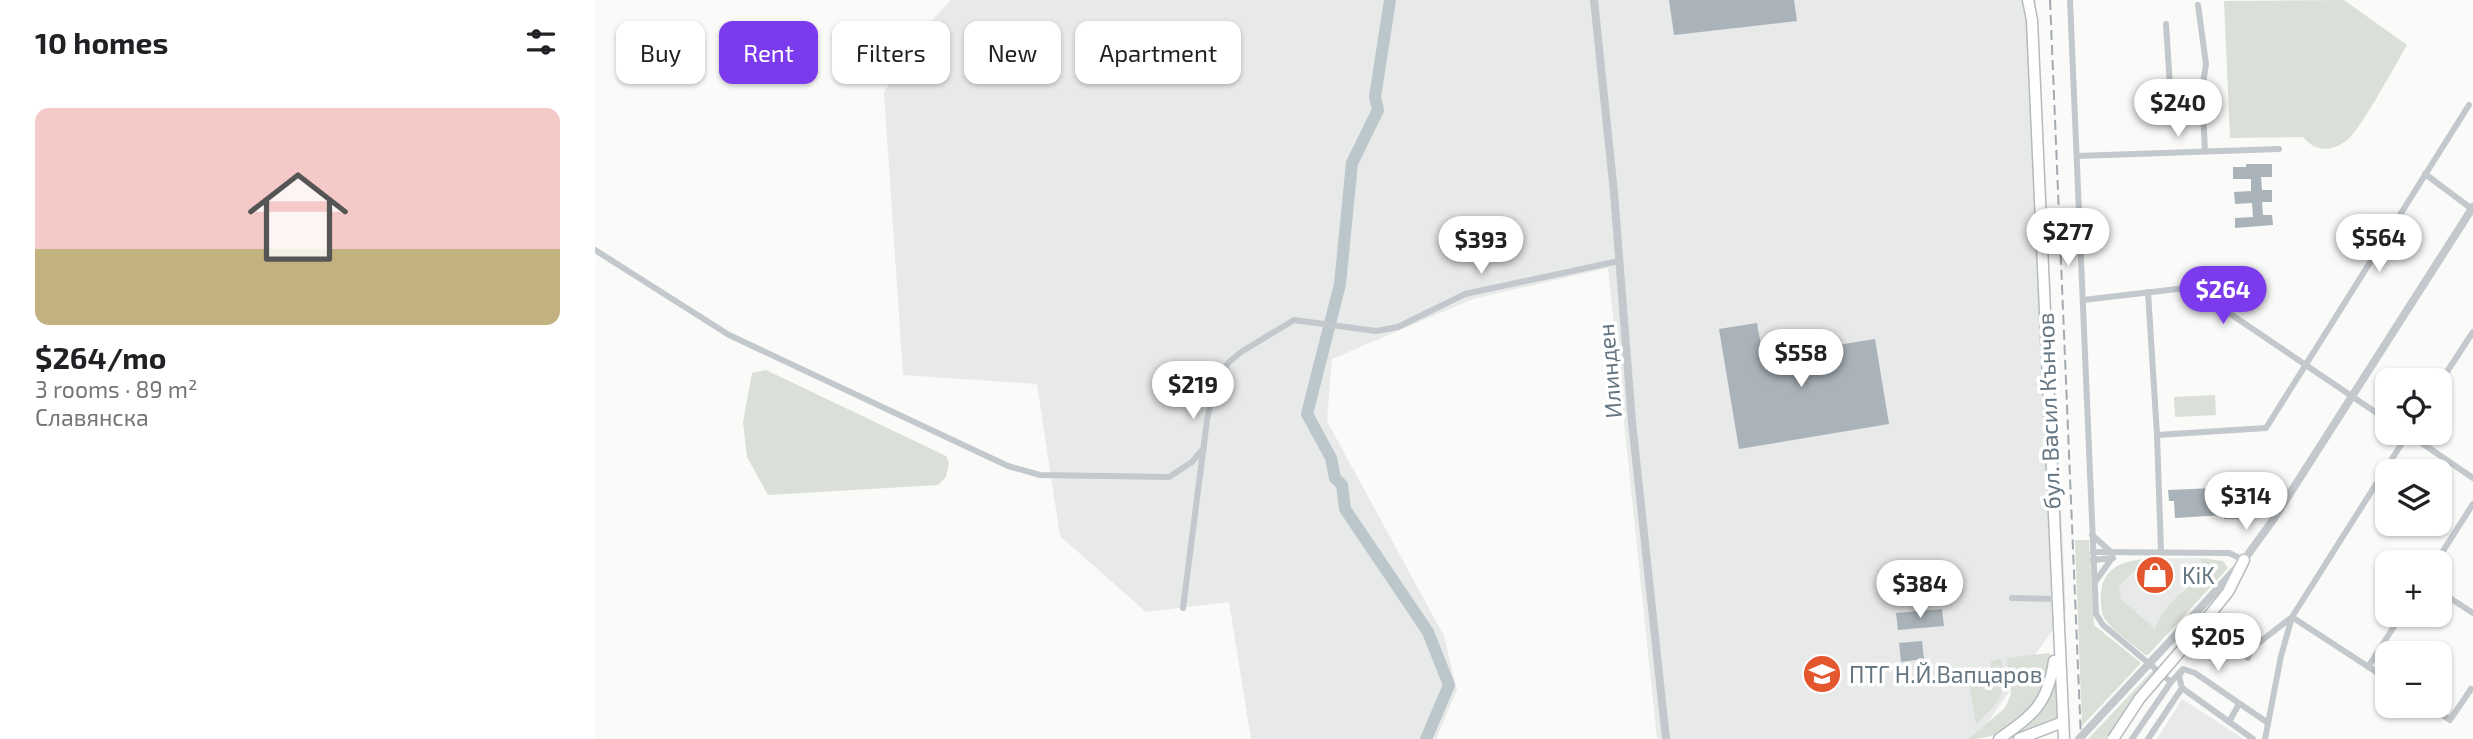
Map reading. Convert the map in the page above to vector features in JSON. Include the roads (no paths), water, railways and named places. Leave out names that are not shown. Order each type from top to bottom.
[{"type":"main road","name":"бул. Васил Кънчов","points":[[2028,0],[2032,20],[2064,739]]},
{"type":"main road","points":[[2113,739],[2140,698],[2228,592],[2244,560]]},
{"type":"main road","points":[[2000,739],[2033,715],[2043,700],[2051,684],[2058,640]]},
{"type":"main road","points":[[2019,739],[2063,722]]},
{"type":"street","name":"Илинден","points":[[1594,0],[1632,422],[1666,739]]},
{"type":"street","points":[[2070,0],[2096,614],[2103,625],[2171,682]]},
{"type":"street","points":[[2198,5],[2206,64],[2201,90],[2205,151]]},
{"type":"street","points":[[2166,24],[2170,88],[2201,90]]},
{"type":"street","points":[[2157,435],[2266,428],[2469,105]]},
{"type":"street","points":[[2077,156],[2279,149]]},
{"type":"street","points":[[2080,739],[2244,560],[2472,208],[2425,174]]},
{"type":"street","points":[[595,250],[729,334],[1008,466],[1040,475],[1169,477],[1192,462],[1204,448]]},
{"type":"street","points":[[1183,608],[1214,387],[1228,363],[1241,352],[1294,320],[1376,331],[1398,327],[1465,294],[1619,261]]},
{"type":"street","points":[[2083,300],[2186,288],[2198,292],[2375,412]]},
{"type":"street","points":[[2148,292],[2161,551]]},
{"type":"street","points":[[2449,368],[2473,332]]},
{"type":"street","points":[[2265,739],[2281,656],[2292,617],[2400,445]]},
{"type":"street","points":[[2425,445],[2473,478]]},
{"type":"street","points":[[2444,550],[2473,504]]},
{"type":"street","points":[[2092,535],[2112,555]]},
{"type":"street","points":[[2093,556],[2161,551],[2229,554],[2244,560]]},
{"type":"street","points":[[2094,584],[2112,555]]},
{"type":"street","points":[[2012,598],[2056,599]]},
{"type":"street","points":[[2452,599],[2473,613]]},
{"type":"street","points":[[2248,658],[2252,648],[2292,617]]},
{"type":"street","points":[[2292,617],[2375,671]]},
{"type":"street","points":[[2368,667],[2394,627]]},
{"type":"street","points":[[2183,669],[2195,673],[2267,723]]},
{"type":"street","points":[[2132,739],[2183,669]]},
{"type":"street","points":[[2183,669],[2179,676],[2182,688],[2253,739]]},
{"type":"street","points":[[2148,739],[2182,688]]},
{"type":"street","points":[[2452,717],[2471,689]]},
{"type":"street","points":[[2229,722],[2239,704]]},
{"type":"waterway","points":[[1390,0],[1375,97],[1378,110],[1352,163],[1340,284],[1307,414],[1331,458],[1335,478],[1342,485],[1345,509],[1428,632],[1449,685],[1426,739]]},
{"type":"railway","points":[[2050,0],[2081,739]]},
{"type":"place","name":"KiK","points":[[2155,575]]},
{"type":"place","name":"ПТГ Н.Й.Вапцаров","points":[[1822,674]]}]
